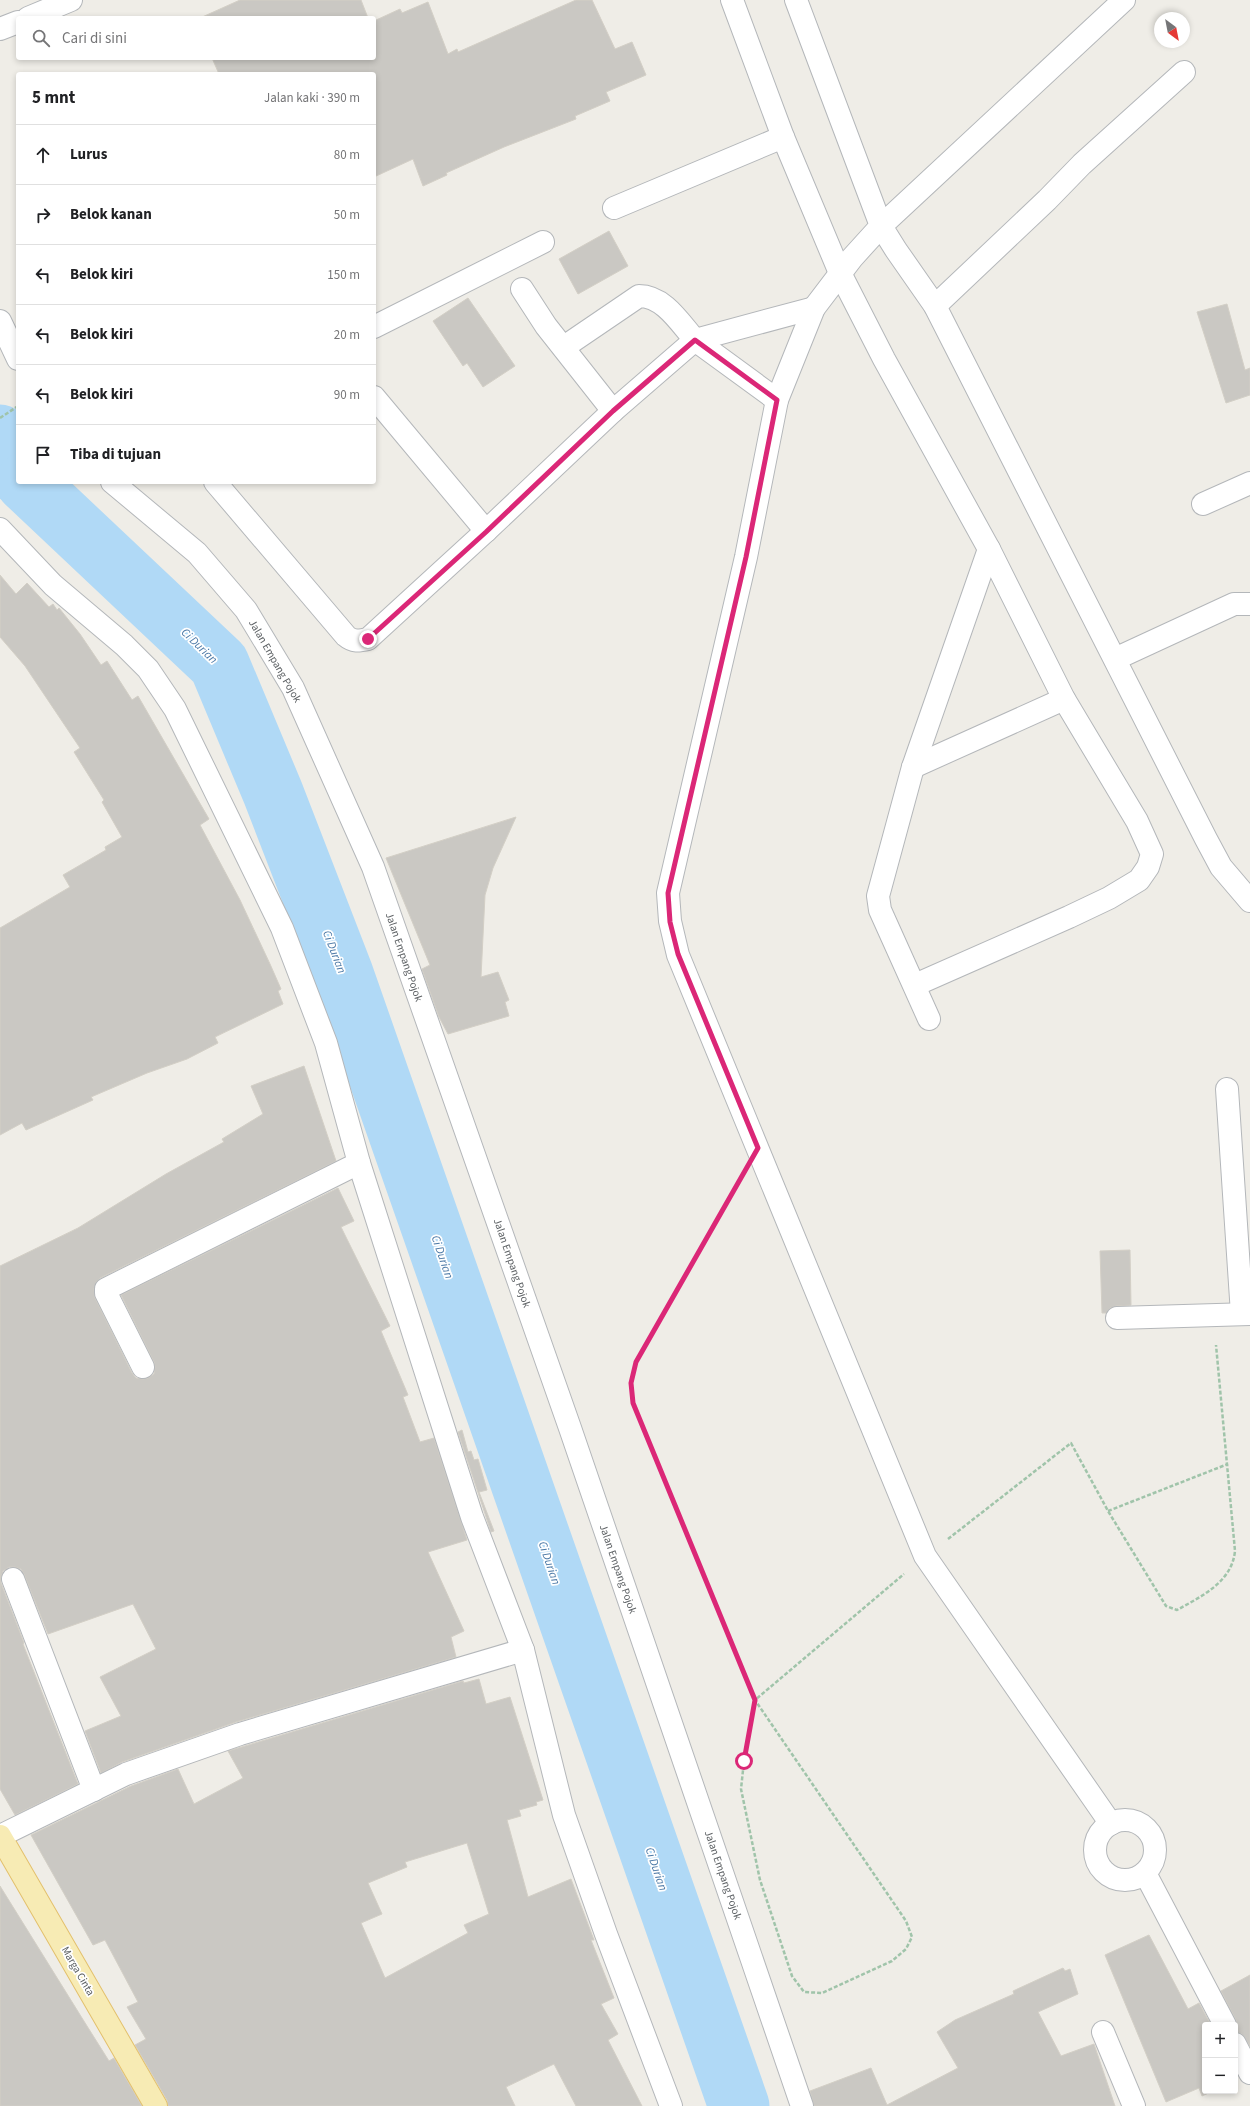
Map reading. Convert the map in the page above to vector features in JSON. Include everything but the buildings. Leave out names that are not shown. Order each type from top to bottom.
[{"type":"main road","name":"Marga Cinta","points":[[0,1836],[156,2106]]},
{"type":"street","points":[[33,16],[71,0]]},
{"type":"street","points":[[732,0],[783,137],[846,265],[884,359],[989,549],[1064,699],[1137,821],[1152,854],[1148,867],[1138,880],[1109,898],[915,985]]},
{"type":"street","points":[[796,0],[878,230],[896,250],[935,306],[1221,867],[1250,901]]},
{"type":"street","points":[[1111,1824],[925,1556],[678,954],[670,922],[668,893],[746,557],[777,400],[814,308],[846,265],[878,230],[1124,0]]},
{"type":"street","points":[[0,29],[16,23]]},
{"type":"street","points":[[935,306],[1048,200],[1082,164],[1184,72]]},
{"type":"street","points":[[614,208],[783,137]]},
{"type":"street","points":[[376,326],[543,242]]},
{"type":"street","points":[[522,289],[546,326],[613,411]]},
{"type":"street","points":[[564,347],[639,296],[649,296],[658,300],[695,340],[777,400]]},
{"type":"street","points":[[217,484],[346,636],[352,641],[368,639],[486,532],[613,411],[695,340],[814,308]]},
{"type":"street","points":[[0,320],[16,355]]},
{"type":"street","points":[[376,399],[486,532]]},
{"type":"street","points":[[1203,504],[1250,483]]},
{"type":"street","name":"Jalan Empang Pojok","points":[[114,484],[197,553],[246,610],[293,688],[373,867],[575,1443],[802,2106]]},
{"type":"street","points":[[0,529],[53,585],[124,646],[148,669],[175,709],[282,928],[326,1043],[359,1163],[472,1517],[523,1650],[564,1815],[606,1934],[671,2106]]},
{"type":"street","points":[[929,1020],[915,985],[880,910],[878,896],[914,767],[989,549]]},
{"type":"street","points":[[1115,659],[1234,604],[1250,604]]},
{"type":"street","points":[[914,767],[1064,699]]},
{"type":"street","points":[[1117,1318],[1246,1314],[1227,1089]]},
{"type":"street","points":[[143,1367],[106,1293],[106,1289],[359,1163]]},
{"type":"street","points":[[13,1579],[94,1790]]},
{"type":"street","points":[[0,1836],[126,1774],[240,1734],[523,1650]]},
{"type":"street","points":[[1125,1820],[1139,1824],[1150,1833],[1155,1846],[1153,1861],[1145,1873],[1132,1880],[1117,1880],[1105,1873],[1097,1861],[1095,1847],[1100,1833],[1111,1824],[1125,1820]]},
{"type":"street","points":[[1145,1873],[1223,2022]]},
{"type":"street","points":[[1103,2032],[1134,2106]]},
{"type":"street","points":[[1238,2050],[1250,2073]]},
{"type":"path","points":[[0,418],[16,407]]},
{"type":"path","points":[[755,1700],[744,1761],[741,1790],[760,1880],[792,1976],[804,1992],[822,1993],[892,1961],[906,1949],[912,1937],[906,1921],[755,1700],[633,1403],[631,1383],[636,1362],[758,1148]]},
{"type":"path","points":[[1071,1443],[1108,1512],[1166,1606],[1177,1610],[1203,1596],[1227,1576],[1234,1563],[1235,1551],[1216,1344]]},
{"type":"path","points":[[1108,1512],[1228,1464]]},
{"type":"waterway","name":"Ci Durian","points":[[0,435],[16,470]]},
{"type":"waterway","name":"Ci Durian","points":[[28,484],[219,664],[273,793],[343,974],[739,2106]]},
{"type":"route","points":[[368,639],[486,532],[613,411],[695,340],[777,400],[746,557],[668,893],[670,922],[678,954],[758,1148],[636,1362],[631,1383],[633,1403],[755,1700],[744,1761]]}]
